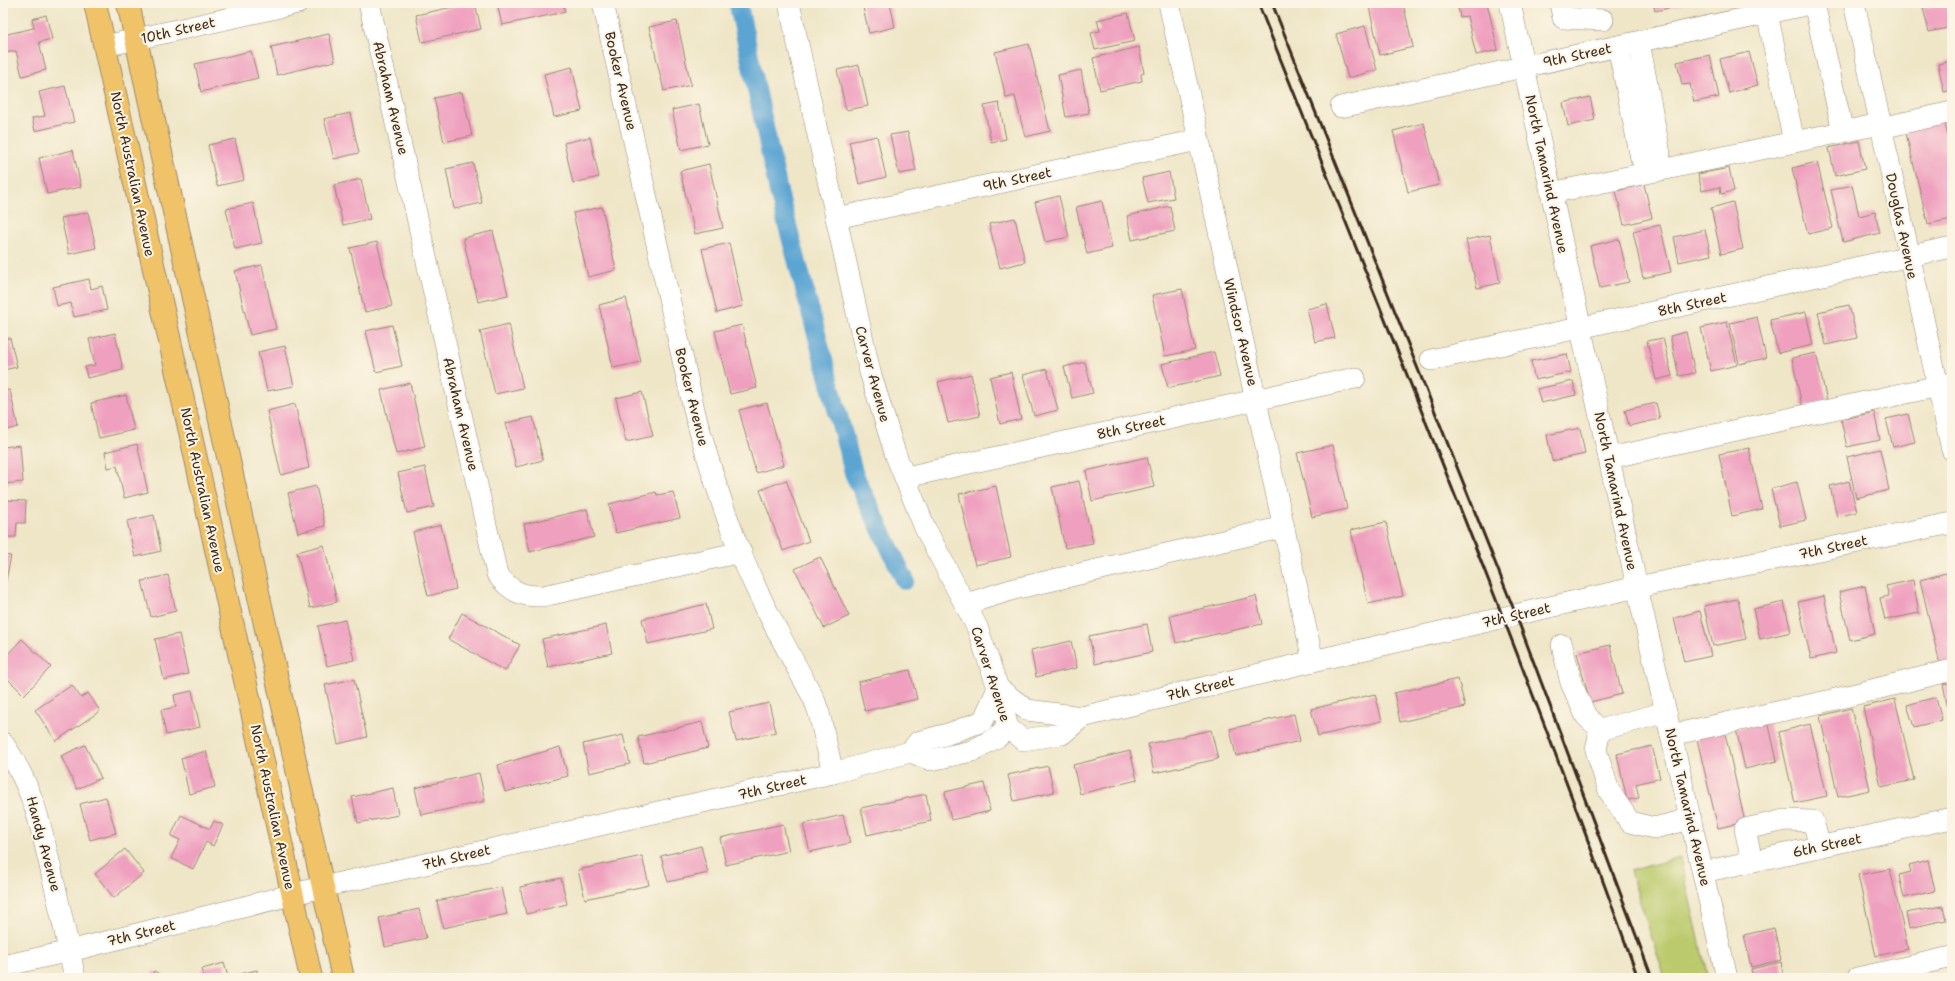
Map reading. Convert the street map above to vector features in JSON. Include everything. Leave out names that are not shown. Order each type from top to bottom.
[{"type":"main road","name":"North Australian Avenue","points":[[95,3],[311,978]]},
{"type":"main road","points":[[128,3],[343,978]]},
{"type":"street","name":"10th Street","points":[[105,46],[298,3]]},
{"type":"street","name":"Abraham Avenue","points":[[370,3],[497,574],[505,585],[516,593],[529,596],[543,596],[741,552]]},
{"type":"street","name":"Booker Avenue","points":[[603,3],[695,414],[713,477],[741,552],[769,616],[814,699],[820,713],[833,773]]},
{"type":"street","name":"Carver Avenue","points":[[789,3],[870,372],[895,453],[906,477],[924,528],[977,627],[998,688],[1008,728]]},
{"type":"street","name":"Windsor Avenue","points":[[1169,3],[1313,661]]},
{"type":"street","name":"North Tamarind Avenue","points":[[1510,3],[1637,587],[1727,978]]},
{"type":"street","points":[[1560,3],[1564,18],[1602,11],[1614,47],[1641,158],[1660,154],[1639,42]]},
{"type":"street","name":"9th Street","points":[[1341,107],[1814,3]]},
{"type":"street","points":[[1814,3],[1843,132]]},
{"type":"street","name":"Douglas Avenue","points":[[1854,3],[1909,256],[1944,384],[1952,450]]},
{"type":"street","points":[[1767,13],[1794,142]]},
{"type":"street","points":[[1551,193],[1843,132],[1952,112]]},
{"type":"street","name":"9th Street","points":[[836,218],[1198,140]]},
{"type":"street","name":"8th Street","points":[[1431,360],[1952,247]]},
{"type":"street","name":"8th Street","points":[[906,477],[1355,378]]},
{"type":"street","points":[[1609,458],[1944,384]]},
{"type":"street","name":"7th Street","points":[[3,966],[70,952],[322,887],[833,773],[910,752],[918,742],[948,734],[983,721],[998,688],[1027,710],[1082,716],[1313,661],[1637,587],[1952,523]]},
{"type":"street","points":[[966,604],[1014,589],[1284,527]]},
{"type":"street","points":[[1562,645],[1571,683],[1586,716],[1600,730]]},
{"type":"street","points":[[1671,734],[1832,700],[1952,670]]},
{"type":"street","points":[[1600,730],[1666,712]]},
{"type":"street","name":"7th Street","points":[[1008,728],[1023,740],[1062,734],[1082,716]]},
{"type":"street","points":[[910,752],[931,760],[972,751],[999,736],[1008,728]]},
{"type":"street","points":[[1600,730],[1596,750],[1609,791],[1630,822],[1654,828],[1691,819]]},
{"type":"street","name":"Handy Avenue","points":[[3,743],[29,787],[40,819],[70,952]]},
{"type":"street","name":"6th Street","points":[[1703,872],[1952,818]]},
{"type":"street","points":[[1752,861],[1745,830],[1785,820],[1814,821],[1820,846]]},
{"type":"street","points":[[70,952],[75,978]]},
{"type":"street","points":[[1857,978],[1952,957]]},
{"type":"green space","points":[[1680,857],[1708,978],[1665,978],[1630,871]]},
{"type":"building","points":[[475,3],[481,29],[422,42],[416,15]]},
{"type":"building","points":[[497,3],[563,3],[565,12],[502,25]]},
{"type":"building","points":[[649,3],[661,3],[661,4],[650,6]]},
{"type":"building","points":[[862,3],[890,3],[895,27],[869,33]]},
{"type":"building","points":[[1368,3],[1403,3],[1413,47],[1380,55]]},
{"type":"building","points":[[1457,3],[1487,3],[1498,50],[1476,55],[1467,16],[1460,17]]},
{"type":"building","points":[[1653,3],[1687,3],[1687,4],[1655,11]]},
{"type":"building","points":[[1949,3],[1952,27],[1929,32],[1923,8]]},
{"type":"building","points":[[1128,13],[1135,41],[1095,50],[1091,33],[1100,31],[1097,20]]},
{"type":"building","points":[[46,15],[52,39],[39,42],[46,70],[22,76],[16,51],[4,53],[3,35],[34,28],[32,19]]},
{"type":"building","points":[[677,21],[691,85],[664,91],[649,27]]},
{"type":"building","points":[[1365,26],[1377,70],[1348,78],[1336,34]]},
{"type":"building","points":[[1949,32],[1952,32],[1951,46]]},
{"type":"building","points":[[329,34],[335,61],[277,75],[271,47]]},
{"type":"building","points":[[1029,44],[1050,131],[1025,137],[1015,96],[1006,98],[995,52]]},
{"type":"building","points":[[1139,47],[1144,73],[1141,74],[1142,81],[1100,90],[1093,58]]},
{"type":"building","points":[[251,51],[258,78],[201,92],[195,64]]},
{"type":"building","points":[[1749,52],[1758,85],[1729,93],[1720,59]]},
{"type":"building","points":[[1710,55],[1719,97],[1694,102],[1690,84],[1682,85],[1677,62]]},
{"type":"building","points":[[1952,61],[1952,90],[1944,92],[1938,64]]},
{"type":"building","points":[[859,65],[868,106],[846,110],[837,70]]},
{"type":"building","points":[[572,67],[582,111],[554,117],[544,74]]},
{"type":"building","points":[[1081,70],[1089,113],[1066,117],[1058,75]]},
{"type":"building","points":[[65,86],[74,122],[35,131],[32,118],[45,116],[39,92]]},
{"type":"building","points":[[462,92],[472,136],[444,142],[434,98]]},
{"type":"building","points":[[1590,97],[1595,120],[1568,126],[1563,103]]},
{"type":"building","points":[[999,103],[1006,139],[991,142],[984,106]]},
{"type":"building","points":[[699,104],[708,144],[681,150],[672,110]]},
{"type":"building","points":[[350,113],[359,153],[334,159],[324,119]]},
{"type":"building","points":[[1943,116],[1952,153],[1952,219],[1928,224],[1904,125]]},
{"type":"building","points":[[1424,123],[1439,185],[1408,192],[1393,131]]},
{"type":"building","points":[[908,132],[916,171],[899,174],[890,135]]},
{"type":"building","points":[[877,136],[886,177],[859,184],[849,142]]},
{"type":"building","points":[[590,137],[599,177],[573,183],[564,143]]},
{"type":"building","points":[[235,139],[244,180],[217,186],[208,145]]},
{"type":"building","points":[[1859,141],[1865,169],[1835,176],[1829,148]]},
{"type":"building","points":[[73,150],[81,187],[47,194],[39,158]]},
{"type":"building","points":[[1817,162],[1833,228],[1808,234],[1792,168]]},
{"type":"building","points":[[473,163],[482,203],[454,209],[446,169]]},
{"type":"building","points":[[709,164],[723,228],[695,234],[680,171]]},
{"type":"building","points":[[1729,168],[1734,191],[1721,194],[1720,187],[1702,191],[1698,174]]},
{"type":"building","points":[[1169,172],[1174,198],[1148,203],[1142,178]]},
{"type":"building","points":[[361,179],[370,219],[343,225],[334,185]]},
{"type":"building","points":[[1644,184],[1652,218],[1624,225],[1616,191]]},
{"type":"building","points":[[1852,185],[1859,216],[1875,212],[1880,233],[1843,242],[1831,190]]},
{"type":"building","points":[[1059,196],[1069,237],[1045,242],[1035,202]]},
{"type":"building","points":[[1102,201],[1112,248],[1087,254],[1076,207]]},
{"type":"building","points":[[1733,202],[1743,249],[1721,254],[1711,208]]},
{"type":"building","points":[[253,203],[262,243],[235,249],[226,209]]},
{"type":"building","points":[[1170,206],[1175,231],[1132,240],[1127,216]]},
{"type":"building","points":[[602,207],[616,270],[588,277],[573,213]]},
{"type":"building","points":[[88,212],[96,248],[69,254],[61,218]]},
{"type":"building","points":[[1015,218],[1025,262],[1000,268],[989,224]]},
{"type":"building","points":[[1660,225],[1671,272],[1643,278],[1633,231]]},
{"type":"building","points":[[1705,230],[1711,255],[1679,262],[1674,237]]},
{"type":"building","points":[[493,231],[508,295],[478,302],[463,238]]},
{"type":"building","points":[[1490,235],[1500,283],[1477,288],[1466,240]]},
{"type":"building","points":[[1619,239],[1629,282],[1600,288],[1590,246]]},
{"type":"building","points":[[377,242],[392,306],[365,312],[350,248]]},
{"type":"building","points":[[729,243],[743,306],[717,313],[702,249]]},
{"type":"building","points":[[262,265],[276,329],[250,335],[235,271]]},
{"type":"building","points":[[89,279],[91,289],[102,286],[107,310],[74,317],[71,303],[57,306],[53,287]]},
{"type":"building","points":[[1182,289],[1195,350],[1165,356],[1152,295]]},
{"type":"building","points":[[626,298],[641,362],[613,368],[599,305]]},
{"type":"building","points":[[1327,304],[1335,338],[1315,342],[1307,309]]},
{"type":"building","points":[[1849,305],[1857,338],[1826,345],[1818,312]]},
{"type":"building","points":[[1806,312],[1813,345],[1778,353],[1770,320]]},
{"type":"building","points":[[1757,317],[1766,358],[1739,364],[1730,323]]},
{"type":"building","points":[[1727,322],[1737,365],[1711,371],[1701,328]]},
{"type":"building","points":[[509,324],[523,388],[495,394],[480,331]]},
{"type":"building","points":[[392,325],[402,366],[376,372],[366,331]]},
{"type":"building","points":[[742,325],[757,388],[730,394],[715,331]]},
{"type":"building","points":[[1686,332],[1695,373],[1679,376],[1670,336]]},
{"type":"building","points":[[115,333],[123,370],[87,378],[85,367],[95,365],[89,339]]},
{"type":"building","points":[[10,338],[17,367],[3,370],[3,339]]},
{"type":"building","points":[[1663,338],[1672,376],[1656,380],[1647,341]]},
{"type":"building","points":[[285,346],[294,386],[267,391],[258,352]]},
{"type":"building","points":[[1214,352],[1220,376],[1168,388],[1162,364]]},
{"type":"building","points":[[1816,353],[1827,401],[1802,406],[1792,358]]},
{"type":"building","points":[[1567,354],[1571,372],[1535,380],[1531,361]]},
{"type":"building","points":[[1085,362],[1093,393],[1072,398],[1064,367]]},
{"type":"building","points":[[1047,369],[1058,410],[1034,416],[1023,375]]},
{"type":"building","points":[[1011,372],[1021,419],[1000,424],[990,377]]},
{"type":"building","points":[[971,374],[980,416],[948,423],[938,382]]},
{"type":"building","points":[[1573,381],[1576,395],[1541,403],[1537,389]]},
{"type":"building","points":[[410,383],[425,447],[396,454],[381,390]]},
{"type":"building","points":[[10,390],[18,427],[3,431],[3,392]]},
{"type":"building","points":[[642,392],[653,436],[626,442],[616,398]]},
{"type":"building","points":[[126,395],[134,430],[99,438],[91,403]]},
{"type":"building","points":[[767,403],[784,465],[756,473],[739,410]]},
{"type":"building","points":[[1656,403],[1660,419],[1629,426],[1625,410]]},
{"type":"building","points":[[295,404],[309,468],[281,475],[267,411]]},
{"type":"building","points":[[1874,412],[1880,440],[1847,447],[1841,420]]},
{"type":"building","points":[[1908,414],[1915,442],[1893,447],[1886,419]]},
{"type":"building","points":[[533,417],[543,460],[516,467],[506,423]]},
{"type":"building","points":[[1580,428],[1585,454],[1552,461],[1547,435]]},
{"type":"building","points":[[137,444],[148,492],[124,498],[117,466],[108,468],[105,452]]},
{"type":"building","points":[[20,445],[23,482],[3,484],[3,447]]},
{"type":"building","points":[[1333,445],[1347,509],[1312,517],[1297,453]]},
{"type":"building","points":[[1749,448],[1762,509],[1732,516],[1719,454]]},
{"type":"building","points":[[1880,449],[1889,490],[1856,498],[1847,457]]},
{"type":"building","points":[[1147,457],[1154,487],[1092,501],[1086,471]]},
{"type":"building","points":[[425,467],[434,507],[407,513],[398,473]]},
{"type":"building","points":[[786,480],[809,541],[783,551],[760,490]]},
{"type":"building","points":[[1079,481],[1093,543],[1065,548],[1052,487]]},
{"type":"building","points":[[1849,481],[1857,512],[1837,517],[1830,486]]},
{"type":"building","points":[[1797,482],[1806,520],[1780,526],[1771,489]]},
{"type":"building","points":[[316,486],[325,526],[298,533],[288,493]]},
{"type":"building","points":[[996,486],[1011,557],[975,565],[959,494]]},
{"type":"building","points":[[656,492],[657,495],[673,492],[680,518],[616,533],[609,504]]},
{"type":"building","points":[[3,500],[26,501],[25,523],[17,523],[16,537],[3,537]]},
{"type":"building","points":[[587,509],[594,537],[530,552],[524,524]]},
{"type":"building","points":[[154,515],[161,551],[135,557],[127,521]]},
{"type":"building","points":[[1386,522],[1403,596],[1368,604],[1351,530]]},
{"type":"building","points":[[441,525],[456,589],[428,596],[413,532]]},
{"type":"building","points":[[324,545],[337,602],[310,608],[297,552]]},
{"type":"building","points":[[3,555],[11,556],[4,590],[3,590]]},
{"type":"building","points":[[820,557],[849,616],[824,628],[795,569]]},
{"type":"building","points":[[1946,573],[1952,598],[1952,662],[1940,665],[1920,580]]},
{"type":"building","points":[[168,575],[176,611],[151,617],[142,581]]},
{"type":"building","points":[[1913,580],[1919,613],[1885,620],[1880,598],[1889,596],[1886,586]]},
{"type":"building","points":[[1865,586],[1875,634],[1850,640],[1839,592]]},
{"type":"building","points":[[1256,596],[1262,624],[1176,643],[1170,616]]},
{"type":"building","points":[[1824,596],[1836,653],[1811,659],[1798,602]]},
{"type":"building","points":[[1738,599],[1746,639],[1713,646],[1704,606]]},
{"type":"building","points":[[1784,602],[1791,632],[1760,639],[1753,609]]},
{"type":"building","points":[[706,604],[712,629],[648,644],[642,619]]},
{"type":"building","points":[[1700,611],[1711,656],[1684,662],[1674,618]]},
{"type":"building","points":[[462,613],[520,645],[505,671],[448,639]]},
{"type":"building","points":[[345,620],[354,660],[327,666],[318,626]]},
{"type":"building","points":[[1147,624],[1152,652],[1095,664],[1089,636]]},
{"type":"building","points":[[606,625],[612,653],[548,667],[542,639]]},
{"type":"building","points":[[179,634],[188,674],[164,680],[155,639]]},
{"type":"building","points":[[22,639],[51,667],[24,695],[3,674],[3,659]]},
{"type":"building","points":[[1071,641],[1077,668],[1036,677],[1031,650]]},
{"type":"building","points":[[1610,645],[1622,694],[1590,702],[1577,653]]},
{"type":"building","points":[[910,670],[917,699],[865,711],[858,682]]},
{"type":"building","points":[[354,679],[367,737],[338,744],[325,685]]},
{"type":"building","points":[[1458,679],[1465,707],[1400,722],[1394,693]]},
{"type":"building","points":[[1952,682],[1952,714],[1949,714],[1943,684]]},
{"type":"building","points":[[72,685],[81,698],[88,693],[100,711],[56,741],[35,710]]},
{"type":"building","points":[[192,691],[200,727],[166,735],[161,710],[176,707],[174,695]]},
{"type":"building","points":[[1375,694],[1382,721],[1318,736],[1311,709]]},
{"type":"building","points":[[1936,697],[1942,720],[1914,727],[1907,705]]},
{"type":"building","points":[[1895,699],[1914,780],[1881,787],[1863,707]]},
{"type":"building","points":[[769,703],[776,732],[736,741],[729,712]]},
{"type":"building","points":[[1851,708],[1870,790],[1838,797],[1820,716]]},
{"type":"building","points":[[1294,714],[1300,741],[1236,756],[1230,729]]},
{"type":"building","points":[[1768,721],[1777,761],[1745,769],[1736,729]]},
{"type":"building","points":[[702,722],[708,748],[644,763],[638,737]]},
{"type":"building","points":[[1810,724],[1827,796],[1795,803],[1779,732]]},
{"type":"building","points":[[1724,729],[1745,822],[1718,828],[1696,735]]},
{"type":"building","points":[[1211,730],[1218,759],[1154,773],[1148,744]]},
{"type":"building","points":[[623,735],[630,764],[589,773],[583,744]]},
{"type":"building","points":[[85,745],[101,778],[77,789],[61,756]]},
{"type":"building","points":[[1652,746],[1660,778],[1636,784],[1639,798],[1627,800],[1617,754]]},
{"type":"building","points":[[560,747],[568,776],[505,792],[498,765]]},
{"type":"building","points":[[206,751],[215,787],[189,794],[181,758]]},
{"type":"building","points":[[1130,751],[1137,780],[1080,794],[1073,765]]},
{"type":"building","points":[[1048,766],[1054,792],[1014,801],[1008,775]]},
{"type":"building","points":[[479,773],[485,801],[421,815],[415,788]]},
{"type":"building","points":[[984,783],[990,811],[951,820],[945,792]]},
{"type":"building","points":[[393,788],[398,815],[358,823],[352,797]]},
{"type":"building","points":[[926,794],[931,821],[867,835],[861,808]]},
{"type":"building","points":[[106,797],[116,833],[90,840],[80,804]]},
{"type":"building","points":[[181,815],[210,829],[214,821],[223,825],[213,846],[206,842],[193,869],[171,858],[180,840],[171,836]]},
{"type":"building","points":[[843,815],[850,843],[810,852],[803,824]]},
{"type":"building","points":[[783,824],[789,851],[726,865],[720,838]]},
{"type":"building","points":[[701,846],[708,873],[668,882],[661,856]]},
{"type":"building","points":[[125,849],[144,873],[114,898],[95,874]]},
{"type":"building","points":[[642,856],[649,885],[585,899],[578,870]]},
{"type":"building","points":[[1928,860],[1935,891],[1904,898],[1899,875],[1911,872],[1909,865]]},
{"type":"building","points":[[1890,869],[1908,949],[1876,956],[1858,875]]},
{"type":"building","points":[[561,878],[567,904],[526,914],[520,887]]},
{"type":"building","points":[[501,887],[507,914],[443,928],[437,901]]},
{"type":"building","points":[[1943,906],[1946,920],[1909,928],[1906,913]]},
{"type":"building","points":[[419,909],[426,938],[385,947],[379,918]]},
{"type":"building","points":[[1774,928],[1781,960],[1751,967],[1744,935]]},
{"type":"building","points":[[1781,962],[1784,978],[1753,978],[1751,969]]},
{"type":"building","points":[[224,963],[228,977],[257,970],[259,978],[205,978],[202,969]]},
{"type":"building","points":[[154,971],[166,978],[150,978]]},
{"type":"waterway","points":[[738,3],[779,194],[854,474],[905,580]]},
{"type":"railway","points":[[1258,3],[1500,611],[1638,978]]},
{"type":"railway","points":[[1272,3],[1516,615],[1652,978]]}]
